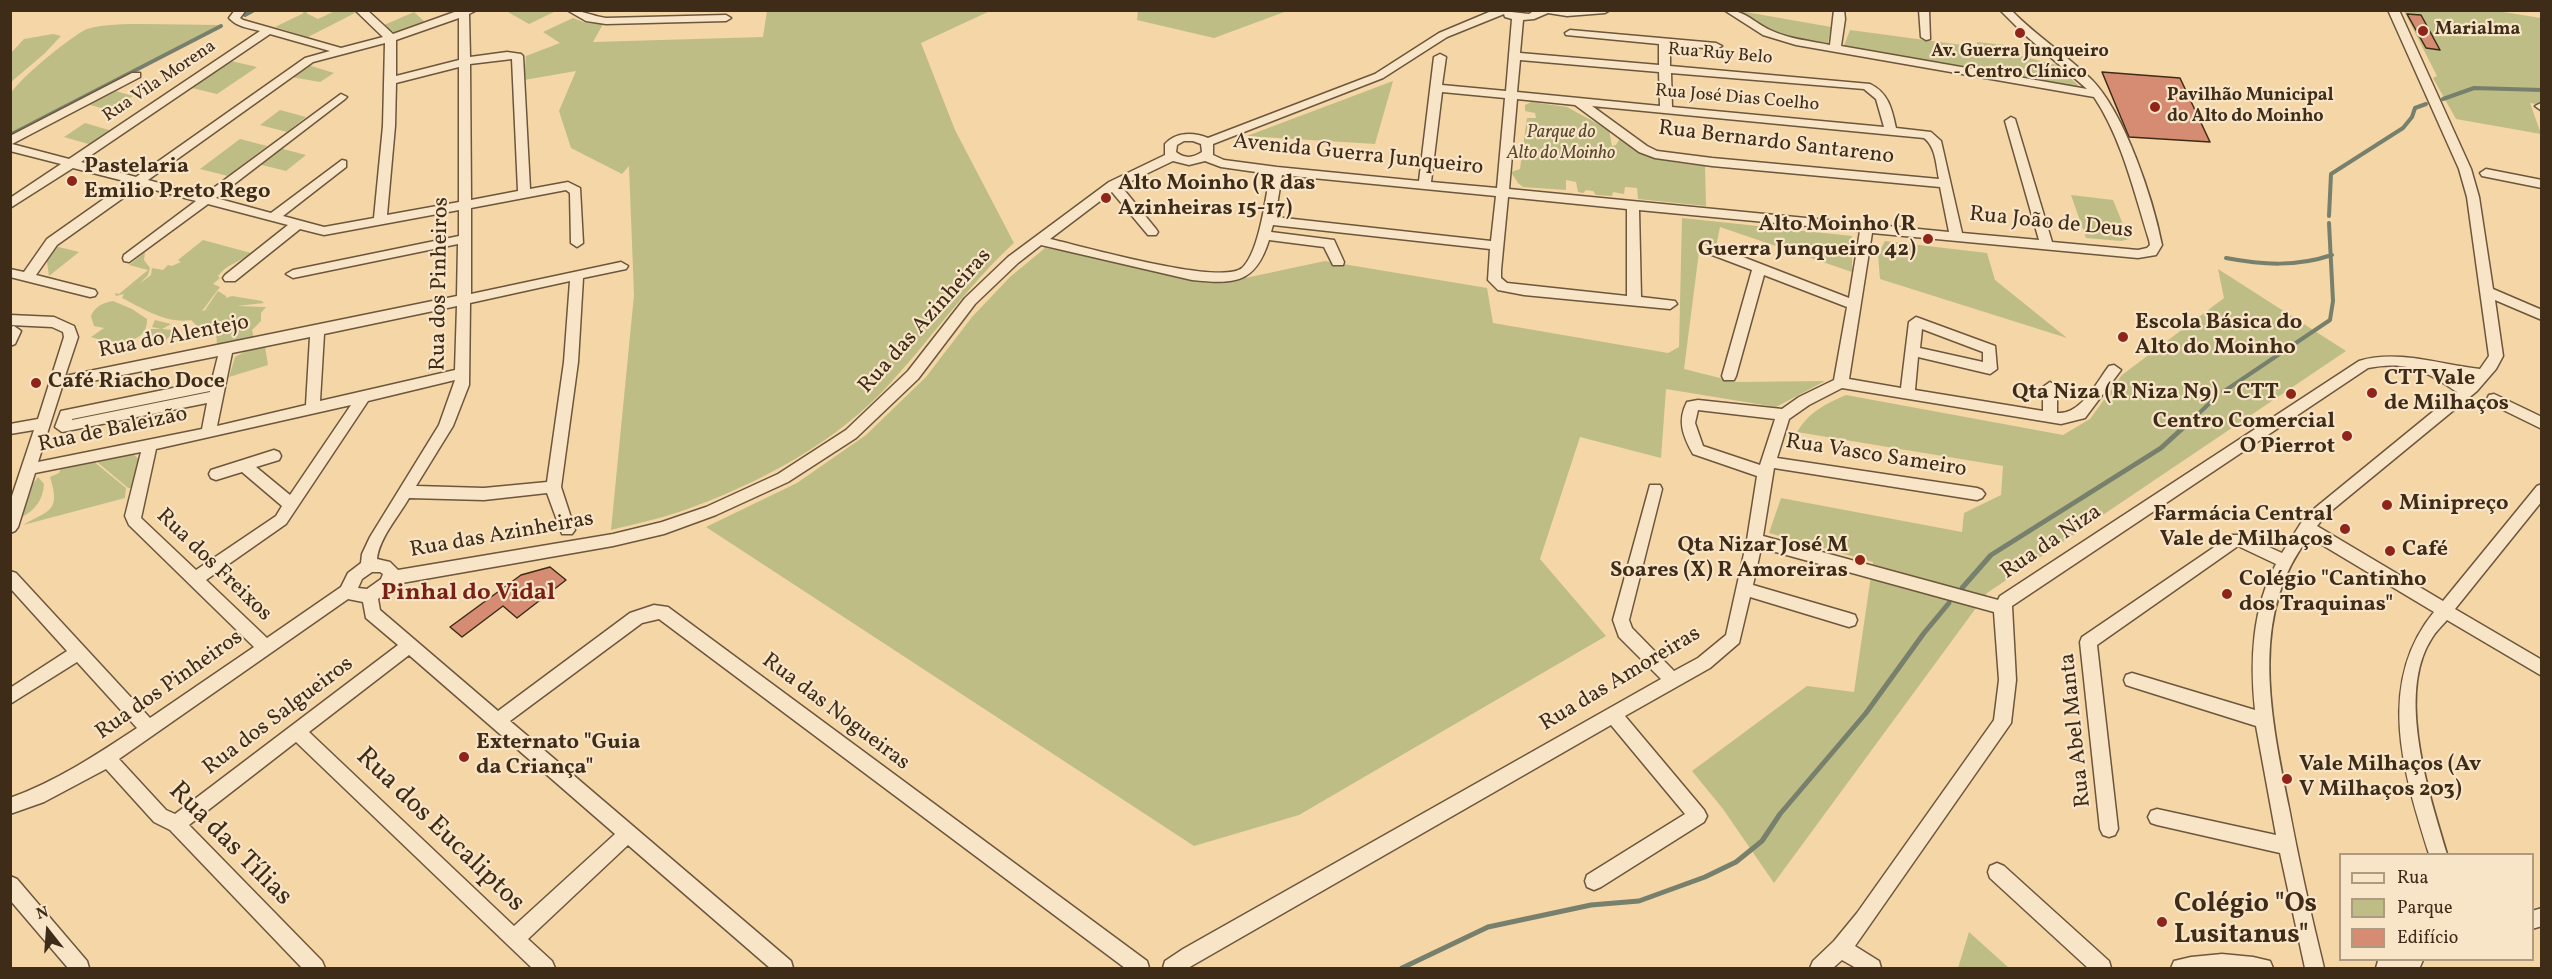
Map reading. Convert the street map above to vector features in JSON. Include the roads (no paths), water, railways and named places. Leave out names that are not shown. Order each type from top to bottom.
[{"type":"street","points":[[241,10],[235,15],[235,20],[331,48],[345,49]]},
{"type":"street","points":[[360,10],[391,38]]},
{"type":"street","points":[[572,10],[584,17],[598,20],[646,15],[726,14],[724,31]]},
{"type":"street","points":[[1502,11],[1518,17],[1535,16],[1545,10]]},
{"type":"street","points":[[1550,10],[1567,13],[1605,10]]},
{"type":"street","points":[[1835,48],[1840,19],[1839,10]]},
{"type":"street","points":[[1924,10],[1926,37]]},
{"type":"street","name":"Rua João de Deus","points":[[1867,227],[2138,254],[2151,252],[2156,245],[2117,129],[2098,94],[2025,32],[2005,10]]},
{"type":"street","points":[[2314,969],[2262,720],[2260,643],[2272,586],[2284,561],[2306,527],[2350,486],[2466,391],[2484,374],[2496,356],[2473,197],[2465,169],[2393,10]]},
{"type":"street","name":"Rua das Azinheiras","points":[[1173,156],[1171,144],[1182,138],[1196,137],[1207,142],[1379,76],[1443,35],[1502,11]]},
{"type":"street","points":[[1730,11],[1767,33],[1796,42],[2098,94]]},
{"type":"street","points":[[28,276],[52,242],[309,60],[391,38],[468,12]]},
{"type":"street","name":"Rua dos Pinheiros","points":[[369,566],[370,554],[375,542],[450,420],[464,373],[464,63],[468,12]]},
{"type":"street","points":[[1518,17],[1495,280],[1503,287],[1524,291],[1670,304]]},
{"type":"street","name":"Rua Vila Morena","points":[[10,204],[269,30]]},
{"type":"street","points":[[1570,33],[1716,46]]},
{"type":"street","points":[[381,221],[388,126],[391,38]]},
{"type":"street","points":[[1664,42],[1666,111]]},
{"type":"street","points":[[389,81],[464,63],[507,55],[518,57],[525,193]]},
{"type":"street","name":"Rua Ruy Belo","points":[[1515,56],[1866,86],[1877,90],[1882,95],[1891,131]]},
{"type":"street","points":[[1425,185],[1440,57]]},
{"type":"street","points":[[10,141],[136,75]]},
{"type":"street","name":"Rua José Dias Coelho","points":[[1436,88],[1891,131],[1932,137],[1939,151],[1956,236]]},
{"type":"street","points":[[129,258],[341,97]]},
{"type":"street","name":"Rua Bernardo Santareno","points":[[1580,103],[1643,149],[1655,154],[1712,162],[1946,184]]},
{"type":"street","points":[[2011,121],[2047,244]]},
{"type":"street","points":[[1205,156],[1209,149],[1207,142]]},
{"type":"street","points":[[10,147],[324,231],[562,186],[575,189],[577,243]]},
{"type":"street","name":"Rua das Azinheiras","points":[[391,578],[613,540],[664,528],[711,511],[783,478],[851,434],[913,375],[970,301],[1038,240],[1113,185],[1173,156],[1192,161],[1205,156]]},
{"type":"street","name":"Avenida Guerra Junqueiro","points":[[1205,156],[1221,163],[1277,171],[1867,227]]},
{"type":"street","points":[[272,218],[342,164]]},
{"type":"street","points":[[1038,240],[1180,273],[1212,278],[1239,276],[1254,264],[1262,241],[1277,171]]},
{"type":"street","points":[[2486,173],[2541,184]]},
{"type":"street","points":[[1113,185],[1152,232]]},
{"type":"street","points":[[1633,204],[1634,301]]},
{"type":"street","points":[[1266,220],[1497,246]]},
{"type":"street","points":[[230,278],[296,225]]},
{"type":"street","points":[[1841,383],[1867,227]]},
{"type":"street","points":[[293,274],[465,238]]},
{"type":"street","points":[[1262,241],[1329,243],[1338,262]]},
{"type":"street","points":[[1712,250],[1854,305]]},
{"type":"street","name":"Rua do Alentejo","points":[[56,383],[464,301],[621,266]]},
{"type":"street","points":[[1730,376],[1759,268]]},
{"type":"street","points":[[10,273],[90,293]]},
{"type":"street","points":[[567,530],[554,493],[554,486],[571,362],[577,276]]},
{"type":"street","points":[[2488,292],[2541,316]]},
{"type":"street","points":[[10,527],[69,343],[69,329],[54,322],[12,331]]},
{"type":"street","points":[[1907,394],[1912,351],[1916,322],[1990,349],[1990,369],[1912,351]]},
{"type":"street","points":[[312,408],[318,331]]},
{"type":"street","points":[[207,433],[226,350]]},
{"type":"street","name":"Rua da Niza","points":[[1820,969],[1841,948],[1864,919],[2002,723],[2008,689],[2002,608],[2014,595],[2355,368],[2384,360],[2407,361],[2484,374]]},
{"type":"street","name":"Rua da Niza","points":[[2432,367],[2466,391]]},
{"type":"street","points":[[1784,416],[1804,400],[1841,383],[2066,419],[2080,414],[2114,370]]},
{"type":"street","name":"Rua de Baleizão","points":[[29,469],[207,433],[464,373]]},
{"type":"street","points":[[2050,387],[2050,418]]},
{"type":"street","points":[[217,390],[62,427],[66,415],[217,390]]},
{"type":"street","points":[[195,579],[274,526],[292,505],[364,396]]},
{"type":"street","points":[[2494,399],[2541,424]]},
{"type":"street","name":"Rua Vasco Sameiro","points":[[1784,416],[1698,405],[1692,406],[1688,414],[1687,426],[1698,450],[1767,467],[1977,494]]},
{"type":"street","name":"Rua das Amoreiras","points":[[1172,969],[1190,956],[1704,663],[1733,638],[1755,540],[1767,467],[1778,426],[1784,416]]},
{"type":"street","points":[[10,429],[44,423]]},
{"type":"street","name":"Rua dos Freixos","points":[[150,445],[133,516],[136,525],[265,647]]},
{"type":"street","points":[[216,474],[274,456]]},
{"type":"street","points":[[244,465],[292,505]]},
{"type":"street","name":"Rua das Azinheiras","points":[[407,492],[484,494],[554,486]]},
{"type":"street","points":[[1655,489],[1621,620],[1625,632],[1673,681]]},
{"type":"street","points":[[2437,853],[2413,770],[2407,737],[2408,696],[2415,655],[2424,636],[2541,490]]},
{"type":"street","points":[[2306,527],[2541,669]]},
{"type":"street","name":"Rua Abel Manta","points":[[2109,829],[2088,642],[2237,539],[2284,561]]},
{"type":"street","points":[[1755,540],[2002,608]]},
{"type":"street","points":[[369,566],[384,566],[391,573],[391,578],[384,588],[370,596],[357,596],[349,590],[353,577],[369,566]]},
{"type":"street","points":[[10,576],[149,729]]},
{"type":"street","points":[[1744,589],[1849,620]]},
{"type":"street","name":"Rua dos Pinheiros","points":[[10,806],[69,783],[349,590]]},
{"type":"street","points":[[370,596],[372,613],[784,969]]},
{"type":"street","name":"Rua das Nogueiras","points":[[498,720],[636,618],[662,612],[1140,969]]},
{"type":"street","name":"Rua dos Salgueiros","points":[[176,824],[410,645]]},
{"type":"street","points":[[10,697],[79,652]]},
{"type":"street","points":[[2132,680],[2262,720]]},
{"type":"street","points":[[1594,881],[1698,816],[1613,714]]},
{"type":"street","name":"Rua dos Eucaliptos","points":[[297,732],[545,969]]},
{"type":"street","name":"Rua das Tílias","points":[[107,758],[160,816],[176,824],[315,969]]},
{"type":"street","points":[[2157,817],[2287,846]]},
{"type":"street","points":[[513,940],[627,835]]},
{"type":"street","points":[[1997,872],[2102,969]]},
{"type":"street","points":[[10,885],[80,969]]},
{"type":"street","points":[[1841,948],[1872,969]]},
{"type":"street","points":[[2385,969],[2410,961]]},
{"type":"street","points":[[2181,969],[2204,963],[2228,963],[2263,969]]},
{"type":"waterway","points":[[245,15],[254,10]]},
{"type":"waterway","points":[[10,135],[221,26]]},
{"type":"waterway","points":[[2443,99],[2474,88],[2542,90]]},
{"type":"waterway","points":[[2329,216],[2331,174],[2403,128],[2412,117],[2415,108],[2426,104]]},
{"type":"waterway","points":[[2329,223],[2331,255]]},
{"type":"waterway","points":[[2223,392],[2330,320],[2333,301],[2331,255]]},
{"type":"waterway","points":[[2226,258],[2279,264],[2305,262],[2331,255]]},
{"type":"waterway","points":[[2194,418],[2214,399]]},
{"type":"waterway","points":[[1962,588],[1991,555],[2161,448],[2196,416]]},
{"type":"waterway","points":[[1402,968],[1488,927],[1591,905],[1639,901],[1705,877],[1736,862],[1762,841],[1780,814],[1866,713],[1924,633],[1949,603]]},
{"type":"place","name":"Marialma","points":[[2423,31]]},
{"type":"place","name":"Av. Guerra Junqueiro - Centro Clínico","points":[[2020,33]]},
{"type":"place","name":"Pavilhão Municipal do Alto do Moinho","points":[[2155,107]]},
{"type":"place","name":"Pastelaria Emilio Preto Rego","points":[[72,181]]},
{"type":"place","name":"Alto Moinho (R das Azinheiras 15-17)","points":[[1106,198]]},
{"type":"place","name":"Alto Moinho (R Guerra Junqueiro 42)","points":[[1928,239]]},
{"type":"place","name":"Escola Básica do Alto do Moinho","points":[[2123,337]]},
{"type":"place","name":"Café Riacho Doce","points":[[36,383]]},
{"type":"place","name":"CTT Vale de Milhaços","points":[[2372,393]]},
{"type":"place","name":"Qta Niza (R Niza N9) - CTT","points":[[2291,394]]},
{"type":"place","name":"Centro Comercial O Pierrot","points":[[2347,436]]},
{"type":"place","name":"Minipreço","points":[[2387,505]]},
{"type":"place","name":"Farmácia Central Vale de Milhaços","points":[[2345,529]]},
{"type":"place","name":"Café","points":[[2390,551]]},
{"type":"place","name":"Qta Nizar José M Soares (X) R Amoreiras","points":[[1860,560]]},
{"type":"place","name":"Colégio \"Cantinho dos Traquinas\"","points":[[2227,594]]},
{"type":"place","name":"Externato \"Guia da Criança\"","points":[[464,757]]},
{"type":"place","name":"Vale Milhaços (Av V Milhaços 203)","points":[[2287,779]]},
{"type":"place","name":"Colégio \"Os Lusitanus\"","points":[[2162,922]]},
{"type":"district","name":"Pinhal do Vidal","points":[[468,595]]},
{"type":"park label","name":"Parque do Alto do Moinho","points":[[1561,144]]}]
